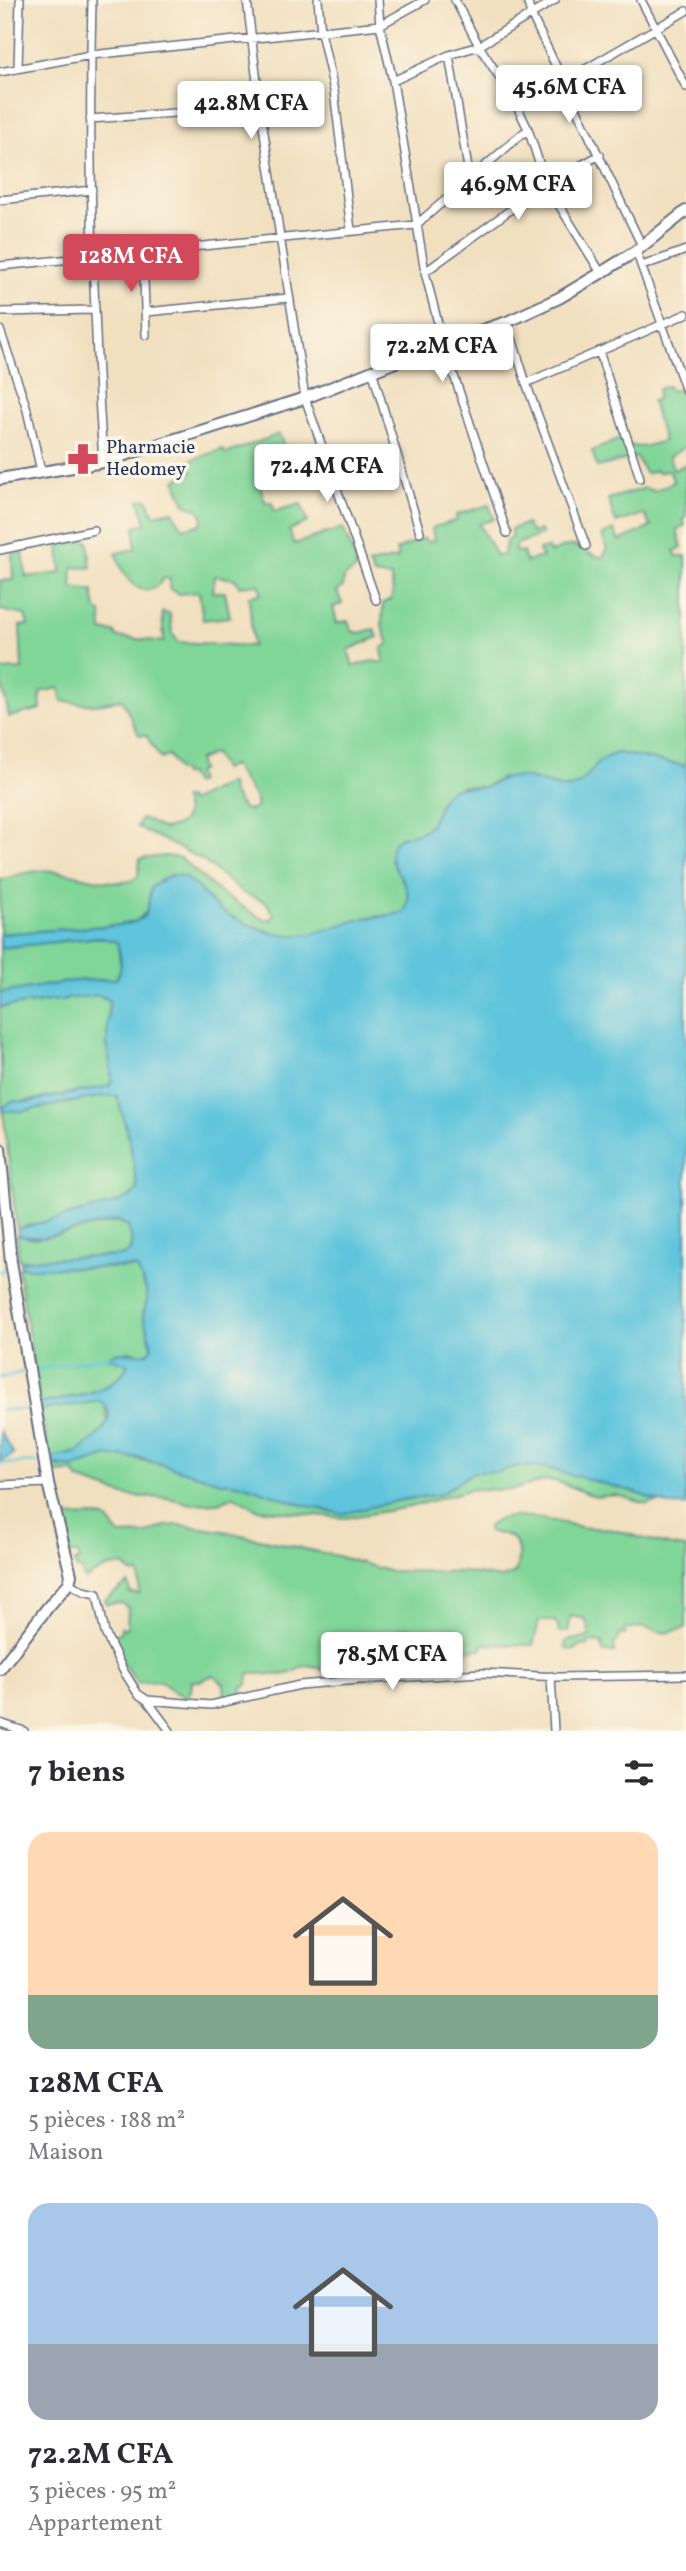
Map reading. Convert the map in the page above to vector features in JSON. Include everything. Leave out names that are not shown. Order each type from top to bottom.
[{"type":"street","points":[[18,67],[20,0]]},
{"type":"street","points":[[92,0],[90,119],[93,310],[103,462]]},
{"type":"street","points":[[247,0],[260,107],[305,398],[376,600]]},
{"type":"street","points":[[318,0],[321,32],[334,92],[351,230]]},
{"type":"street","points":[[378,0],[380,25],[393,81],[425,272],[443,343],[507,533]]},
{"type":"street","points":[[0,72],[91,55],[380,25],[425,0]]},
{"type":"street","points":[[455,0],[513,98],[528,129],[546,184],[600,273]]},
{"type":"street","points":[[527,0],[563,82],[600,155],[639,249],[642,266],[686,391]]},
{"type":"street","points":[[393,81],[449,55],[480,46],[555,0]]},
{"type":"street","points":[[644,2],[686,88]]},
{"type":"street","points":[[563,82],[686,10]]},
{"type":"street","points":[[449,55],[470,180]]},
{"type":"street","points":[[90,119],[260,107]]},
{"type":"street","points":[[0,266],[416,225],[528,129]]},
{"type":"street","points":[[425,272],[546,184],[600,155]]},
{"type":"street","points":[[0,200],[92,190]]},
{"type":"street","points":[[0,479],[103,462],[305,398],[443,343],[507,322],[559,298],[639,249],[686,211]]},
{"type":"street","points":[[642,266],[686,250]]},
{"type":"street","points":[[143,253],[146,335]]},
{"type":"street","points":[[146,312],[288,298]]},
{"type":"street","points":[[0,312],[93,310]]},
{"type":"street","points":[[526,383],[686,314]]},
{"type":"street","points":[[507,322],[526,383],[586,546]]},
{"type":"street","points":[[0,330],[26,406],[41,471]]},
{"type":"street","points":[[599,351],[640,478]]},
{"type":"street","points":[[372,370],[420,532]]},
{"type":"street","points":[[0,550],[93,530]]},
{"type":"street","points":[[0,1149],[11,1262],[48,1483],[60,1537],[69,1563],[69,1583],[0,1669]]},
{"type":"street","points":[[0,1485],[48,1483]]},
{"type":"street","points":[[69,1583],[83,1591],[97,1594],[109,1643],[132,1687],[148,1700],[170,1731]]},
{"type":"street","points":[[148,1700],[211,1705],[300,1685],[357,1679],[482,1673],[551,1676],[686,1675]]},
{"type":"street","points":[[551,1676],[554,1731]]},
{"type":"street","points":[[0,1723],[24,1731]]},
{"type":"green space","points":[[668,386],[670,391],[682,389],[686,404],[686,446],[669,457],[674,470],[686,464],[686,518],[683,520],[685,525],[677,530],[682,548],[674,551],[677,556],[686,556],[686,766],[618,753],[581,783],[567,789],[537,780],[502,778],[484,787],[461,786],[424,831],[395,841],[391,861],[402,879],[408,899],[404,912],[395,915],[371,917],[303,936],[269,932],[224,913],[196,885],[184,877],[169,875],[149,897],[149,909],[137,921],[119,925],[0,934],[0,880],[47,871],[122,882],[138,876],[140,859],[165,856],[180,858],[219,892],[261,918],[271,920],[274,914],[266,902],[243,893],[201,859],[137,827],[141,819],[163,829],[176,826],[185,816],[183,799],[188,798],[190,802],[229,783],[232,789],[230,790],[244,810],[257,807],[257,801],[233,765],[223,769],[214,753],[198,760],[201,770],[196,773],[199,782],[194,784],[189,774],[183,775],[182,771],[178,771],[169,755],[161,759],[146,735],[139,735],[122,699],[95,705],[62,701],[59,688],[40,692],[41,709],[9,717],[0,670],[22,669],[20,626],[28,625],[25,615],[0,610],[0,581],[13,580],[12,554],[23,552],[26,577],[61,573],[59,544],[88,541],[91,568],[73,567],[72,588],[93,591],[96,610],[101,612],[102,631],[114,632],[117,637],[164,642],[162,612],[170,614],[172,633],[178,642],[253,646],[249,596],[261,594],[259,584],[239,586],[235,579],[215,576],[213,592],[225,592],[230,617],[203,620],[199,592],[179,594],[169,589],[170,579],[164,578],[148,590],[141,589],[128,578],[116,553],[135,549],[135,527],[146,523],[139,500],[147,499],[154,515],[173,511],[184,528],[199,525],[203,520],[197,509],[185,504],[175,480],[192,472],[189,461],[223,449],[225,454],[279,434],[290,462],[257,475],[265,502],[271,502],[275,511],[301,504],[308,522],[289,530],[294,544],[343,528],[356,560],[356,569],[344,577],[343,587],[337,591],[342,604],[333,607],[337,623],[348,621],[352,631],[359,633],[374,629],[378,637],[348,650],[353,666],[373,661],[384,663],[382,648],[389,644],[382,626],[383,603],[391,599],[393,593],[391,577],[374,575],[369,564],[398,558],[396,550],[424,538],[427,542],[434,541],[432,528],[457,520],[456,515],[489,505],[494,519],[479,524],[496,556],[504,555],[506,541],[511,538],[511,529],[526,524],[532,533],[540,530],[542,534],[515,545],[515,551],[523,552],[526,562],[542,557],[539,550],[548,548],[550,553],[568,546],[603,557],[607,550],[602,535],[614,530],[619,541],[651,527],[644,514],[616,523],[608,499],[645,488],[654,491],[674,482],[669,470],[658,473],[656,470],[646,474],[636,457],[597,467],[592,451],[622,438],[636,447],[664,441],[652,401],[657,399],[658,389]]},
{"type":"green space","points":[[92,938],[117,941],[121,968],[116,979],[74,981],[0,993],[0,948]]},
{"type":"green space","points":[[99,995],[109,1000],[110,1005],[107,1043],[112,1079],[109,1086],[6,1105],[2,1109],[0,1007]]},
{"type":"green space","points":[[117,1096],[120,1100],[137,1189],[128,1197],[99,1210],[17,1229],[3,1111],[23,1111]]},
{"type":"green space","points":[[118,1221],[128,1226],[132,1239],[130,1251],[121,1256],[19,1260],[17,1235],[35,1239]]},
{"type":"green space","points":[[137,1268],[146,1289],[147,1301],[143,1315],[151,1351],[143,1354],[128,1351],[127,1367],[119,1376],[99,1389],[40,1404],[18,1269]]},
{"type":"green space","points":[[93,1401],[105,1404],[108,1424],[103,1432],[78,1452],[50,1459],[41,1410]]},
{"type":"green space","points":[[118,1455],[170,1466],[221,1482],[245,1485],[330,1512],[441,1494],[473,1472],[499,1472],[517,1466],[543,1467],[631,1491],[659,1502],[646,1504],[616,1495],[596,1497],[548,1480],[512,1490],[472,1489],[410,1507],[345,1518],[257,1509],[234,1496],[219,1503],[192,1504],[168,1498],[127,1496],[79,1480],[74,1472],[53,1473],[51,1464],[60,1467],[77,1466]]},
{"type":"green space","points":[[98,1516],[107,1519],[120,1535],[146,1534],[165,1526],[180,1525],[223,1531],[337,1556],[388,1571],[464,1572],[502,1578],[515,1573],[518,1551],[511,1538],[504,1534],[488,1532],[488,1527],[496,1521],[519,1516],[609,1529],[686,1548],[686,1628],[665,1633],[643,1627],[625,1629],[625,1635],[620,1634],[618,1641],[614,1642],[615,1652],[603,1652],[602,1643],[589,1642],[588,1645],[579,1646],[575,1650],[566,1649],[567,1640],[586,1638],[590,1634],[585,1619],[571,1616],[568,1632],[559,1632],[554,1621],[539,1621],[533,1645],[483,1644],[482,1649],[459,1651],[425,1651],[419,1647],[410,1628],[399,1629],[399,1668],[395,1669],[392,1656],[380,1657],[374,1678],[342,1680],[309,1666],[283,1675],[249,1674],[248,1684],[242,1687],[241,1695],[225,1699],[224,1684],[213,1675],[200,1681],[192,1681],[191,1691],[182,1698],[181,1694],[175,1693],[161,1681],[137,1683],[118,1655],[113,1635],[120,1633],[121,1627],[125,1629],[127,1626],[128,1608],[121,1603],[106,1604],[105,1600],[128,1583],[130,1593],[139,1594],[140,1574],[131,1573],[125,1566],[114,1566],[85,1580],[81,1569],[77,1569],[74,1563],[80,1560],[78,1554],[70,1554],[63,1517]]},
{"type":"water","points":[[618,753],[686,766],[686,1506],[669,1505],[631,1491],[543,1467],[517,1466],[499,1472],[473,1472],[441,1494],[342,1514],[141,1458],[108,1456],[72,1468],[51,1464],[50,1459],[80,1451],[87,1446],[106,1425],[109,1415],[100,1401],[41,1410],[40,1404],[90,1393],[113,1382],[128,1364],[107,1357],[112,1354],[149,1353],[152,1346],[143,1315],[147,1301],[146,1289],[137,1268],[132,1267],[28,1268],[20,1265],[21,1262],[34,1259],[121,1256],[130,1251],[132,1239],[128,1226],[118,1221],[42,1238],[19,1236],[17,1229],[116,1203],[130,1197],[137,1189],[137,1184],[130,1142],[117,1096],[23,1111],[2,1109],[12,1101],[29,1102],[109,1086],[112,1079],[107,1043],[109,1000],[99,995],[0,1007],[0,993],[74,981],[116,979],[121,961],[117,942],[99,937],[0,948],[0,934],[119,925],[136,921],[145,915],[151,888],[162,880],[179,875],[193,883],[215,906],[228,915],[278,934],[303,935],[367,918],[399,914],[404,912],[408,902],[404,884],[392,860],[394,843],[401,837],[419,833],[427,828],[448,792],[462,787],[485,787],[512,777],[532,779],[561,788],[573,787],[584,781],[601,761]]},
{"type":"water","points":[[0,1431],[14,1454],[0,1462]]},
{"type":"waterway","points":[[0,1272],[7,1266]]},
{"type":"waterway","points":[[35,1370],[110,1356]]},
{"type":"waterway","points":[[0,1378],[23,1372]]},
{"type":"waterway","points":[[0,1410],[29,1409]]},
{"type":"waterway","points":[[0,1464],[39,1462]]},
{"type":"place","name":"Pharmacie Hedomey","points":[[83,459]]}]
